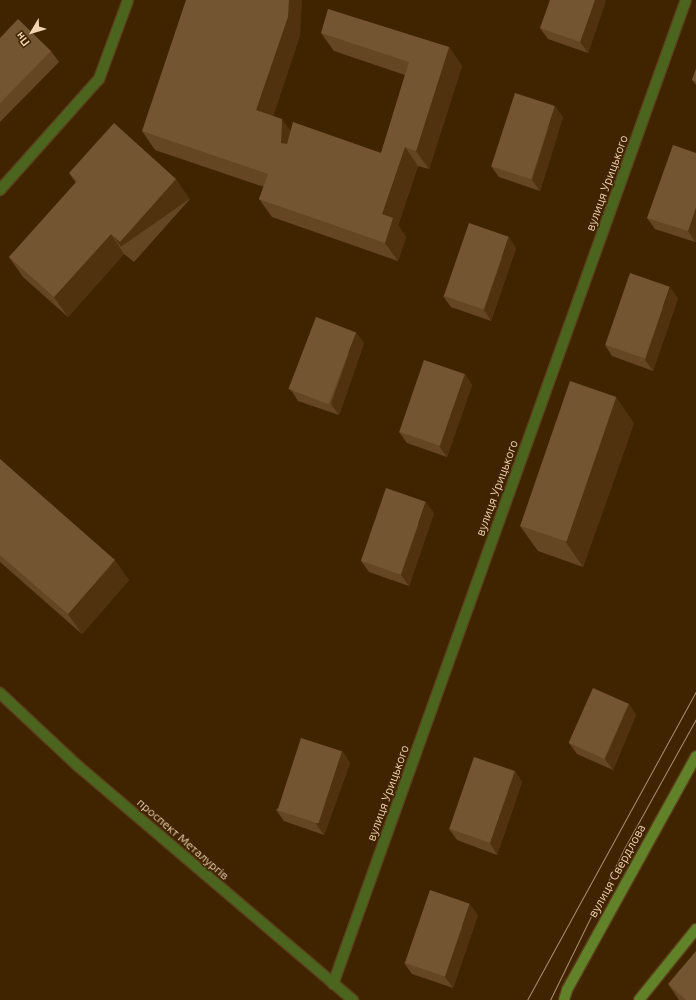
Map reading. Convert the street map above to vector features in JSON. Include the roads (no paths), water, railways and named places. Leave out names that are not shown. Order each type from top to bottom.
[{"type":"street","points":[[2,184],[99,79],[128,0]]},
{"type":"street","name":"вулиця Урицького","points":[[334,984],[686,0]]},
{"type":"street","name":"проспект Металургів","points":[[0,693],[78,766],[353,1000]]},
{"type":"street","name":"вулиця Свердлова","points":[[564,1000],[567,990],[696,756]]},
{"type":"street","points":[[639,1000],[696,929]]},
{"type":"tram line","points":[[527,1000],[696,691]]},
{"type":"tram line","points":[[550,1000],[625,847],[696,719]]}]
